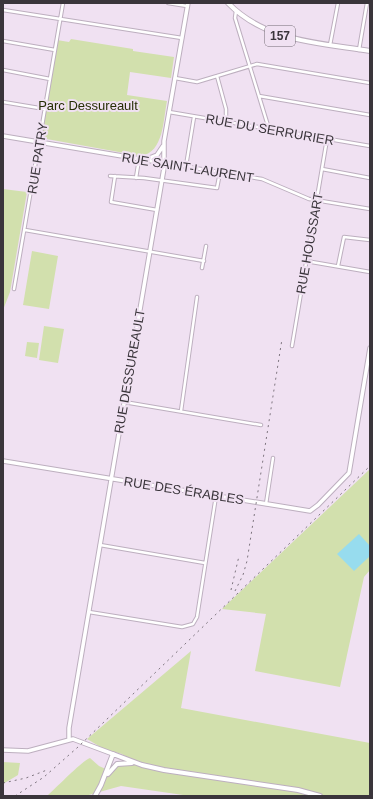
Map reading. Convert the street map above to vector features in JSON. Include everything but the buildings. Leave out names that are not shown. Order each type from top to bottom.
[{"type":"main road","name":"157","points":[[228,3],[236,11],[258,26],[281,36],[370,51]]},
{"type":"main road","points":[[103,781],[113,754],[138,764],[176,772],[295,790],[320,796]]},
{"type":"main road","points":[[94,796],[112,769],[118,764],[138,764]]},
{"type":"street","name":"RUE PATRY","points":[[14,289],[63,3]]},
{"type":"street","points":[[168,3],[188,5]]},
{"type":"street","points":[[330,45],[338,3]]},
{"type":"street","points":[[359,50],[367,3]]},
{"type":"street","name":"RUE DESSUREAULT","points":[[69,740],[69,728],[162,180],[164,143],[188,5]]},
{"type":"street","points":[[3,10],[182,38]]},
{"type":"street","points":[[236,11],[235,18],[269,129]]},
{"type":"street","points":[[3,41],[55,50]]},
{"type":"street","points":[[175,78],[196,82],[257,64],[370,83]]},
{"type":"street","points":[[3,70],[50,79]]},
{"type":"street","points":[[217,76],[226,109],[226,122]]},
{"type":"street","points":[[258,96],[370,115]]},
{"type":"street","points":[[3,102],[45,109]]},
{"type":"street","name":"RUE DU SERRURIER","points":[[169,112],[370,146]]},
{"type":"street","points":[[186,166],[194,117]]},
{"type":"street","name":"RUE SAINT-LAURENT","points":[[3,136],[267,180],[305,197],[370,209]]},
{"type":"street","name":"RUE HOUSSART","points":[[292,346],[327,139]]},
{"type":"street","points":[[136,178],[141,159],[157,155],[164,143]]},
{"type":"street","points":[[322,169],[370,178]]},
{"type":"street","points":[[110,176],[162,180],[217,188],[220,172]]},
{"type":"street","points":[[115,176],[111,202],[157,210]]},
{"type":"street","points":[[25,230],[204,261]]},
{"type":"street","points":[[338,266],[344,237],[370,240]]},
{"type":"street","points":[[202,268],[206,246]]},
{"type":"street","points":[[306,261],[370,272]]},
{"type":"street","points":[[181,412],[197,297]]},
{"type":"street","name":"RUE DES ÉRABLES","points":[[3,461],[310,510],[345,479],[349,471],[370,348]]},
{"type":"street","points":[[124,402],[261,425]]},
{"type":"street","points":[[266,504],[273,458]]},
{"type":"street","points":[[89,612],[182,628],[189,626],[197,617],[216,496]]},
{"type":"street","points":[[100,545],[205,563]]},
{"type":"street","points":[[3,750],[28,751],[69,740],[83,742],[113,754]]},
{"type":"green space","name":"Parc Dessureault","points":[[71,39],[174,57],[171,78],[130,72],[127,95],[167,101],[161,134],[158,142],[149,153],[141,156],[41,138],[57,40],[69,42]]},
{"type":"green space","points":[[3,189],[27,192],[10,292],[3,310]]},
{"type":"green space","points":[[32,251],[58,256],[49,309],[23,305]]},
{"type":"green space","points":[[44,326],[64,329],[58,363],[39,360]]},
{"type":"green space","points":[[27,342],[39,343],[37,358],[25,356]]},
{"type":"green space","points":[[370,469],[370,570],[364,577],[340,687],[255,671],[266,614],[222,609]]},
{"type":"green space","points":[[191,651],[181,708],[370,743],[370,796],[190,796],[121,786],[85,796],[47,796],[75,769],[90,758],[99,766],[108,770],[119,765],[125,756],[104,749],[87,739]]},
{"type":"green space","points":[[3,762],[20,763],[18,775],[3,784]]},
{"type":"water","points":[[359,534],[370,546],[370,556],[354,571],[337,554]]},
{"type":"railway","points":[[235,591],[243,575],[247,561],[282,339]]},
{"type":"railway","points":[[15,796],[44,777],[78,747],[370,466]]},
{"type":"railway","points":[[231,590],[239,556]]},
{"type":"railway","points":[[3,783],[26,778],[47,770]]}]
